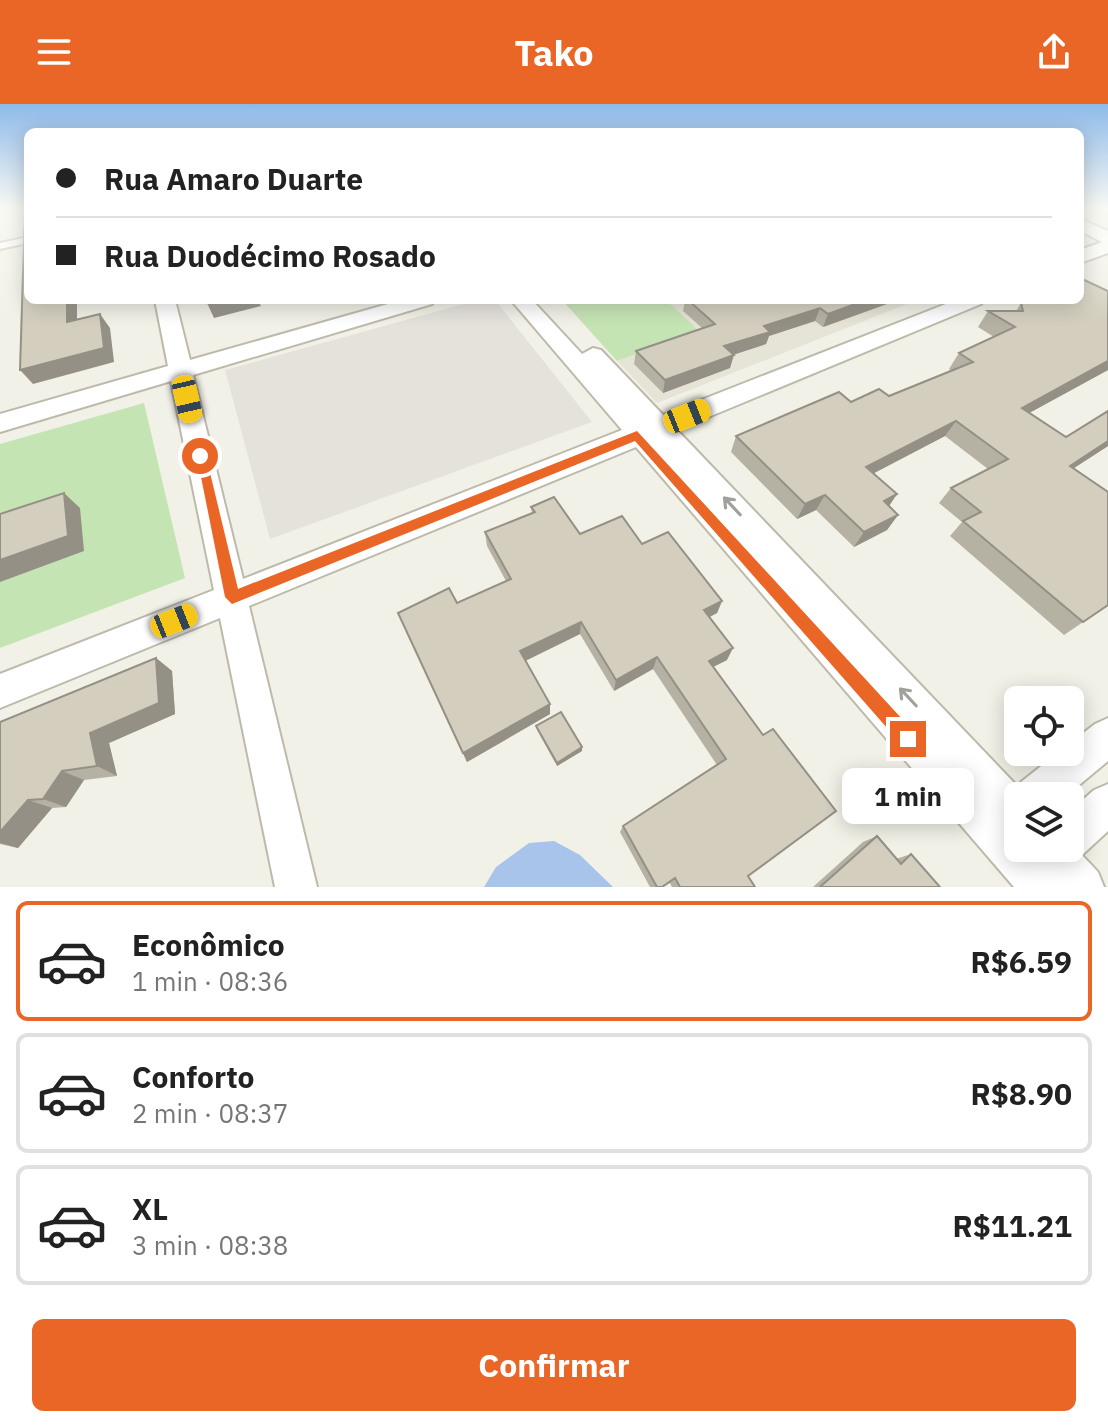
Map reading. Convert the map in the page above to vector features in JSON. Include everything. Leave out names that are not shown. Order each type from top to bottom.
[{"type":"street","points":[[1084,255],[1108,246]]},
{"type":"street","points":[[166,304],[296,887]]},
{"type":"street","points":[[0,423],[411,304]]},
{"type":"street","points":[[525,304],[1004,801]]},
{"type":"street","points":[[547,304],[648,431]]},
{"type":"street","points":[[0,691],[964,304]]},
{"type":"street","points":[[1054,782],[1108,737]]},
{"type":"street","points":[[1084,827],[1108,804]]},
{"type":"street","points":[[1054,862],[1083,887]]},
{"type":"shaded area","points":[[464,304],[498,304],[592,422],[270,539],[225,370]]},
{"type":"shaded area","points":[[669,304],[907,304],[657,403],[617,361],[698,331]]},
{"type":"green space","points":[[566,304],[670,304],[699,331],[617,361]]},
{"type":"green space","points":[[144,403],[185,578],[0,648],[0,444]]},
{"type":"water","points":[[554,841],[580,855],[613,887],[484,887],[496,867],[529,843]]},
{"type":"building","points":[[24,245],[24,304],[67,304],[67,322],[100,314],[104,348],[20,370]]},
{"type":"building","points":[[1084,280],[1108,291],[1108,361],[1022,408],[1066,437],[1108,411],[1108,441],[1070,466],[1108,492],[1108,605],[1083,622],[963,521],[981,512],[951,488],[1008,459],[956,421],[866,467],[897,494],[884,501],[898,515],[864,532],[825,495],[805,504],[736,436],[839,392],[851,402],[879,389],[889,396],[973,362],[959,353],[1015,327],[988,311],[1023,311],[1021,304],[1084,304]]},
{"type":"building","points":[[692,304],[855,304],[828,314],[820,308],[764,326],[770,332],[724,346],[734,355],[665,380],[636,351],[715,324]]},
{"type":"building","points":[[64,493],[68,536],[0,560],[0,514]]},
{"type":"building","points":[[554,497],[580,534],[622,516],[642,544],[668,532],[722,601],[704,610],[733,648],[709,661],[763,735],[773,729],[836,811],[748,876],[755,887],[680,887],[675,878],[657,887],[623,826],[726,759],[657,657],[616,680],[581,622],[520,651],[550,704],[463,753],[398,613],[449,588],[457,603],[511,579],[485,532],[535,512],[531,507]]},
{"type":"building","points":[[156,658],[159,703],[90,733],[97,766],[62,771],[43,799],[28,800],[0,832],[0,722]]},
{"type":"building","points":[[561,712],[582,747],[557,763],[536,726]]},
{"type":"building","points":[[877,836],[901,864],[911,854],[940,887],[820,887]]},
{"type":"route","points":[[200,456],[232,597],[637,435],[908,739]]}]
